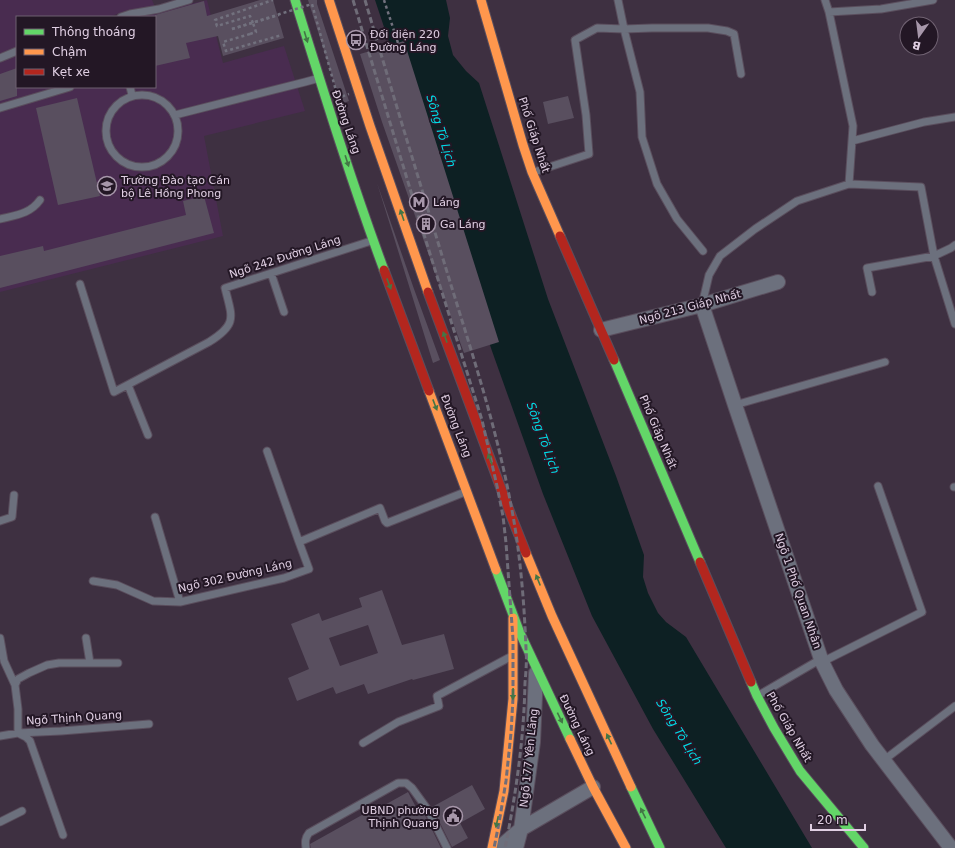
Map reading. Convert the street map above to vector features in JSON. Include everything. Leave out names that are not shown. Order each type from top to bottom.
[{"type":"main road","name":"Đường Láng","points":[[295,0],[318,78],[341,134],[373,240],[513,616],[536,668],[593,787],[626,848]]},
{"type":"main road","name":"Đường Láng","points":[[329,0],[367,127],[515,525],[552,616],[660,848]]},
{"type":"main road","name":"Phố Giáp Nhất","points":[[482,0],[532,172],[757,696],[800,771],[864,848]]},
{"type":"main road","points":[[492,848],[504,784],[513,699],[513,616]]},
{"type":"street","name":"Ngõ 213 Giáp Nhất","points":[[601,330],[702,305],[778,282]]},
{"type":"street","name":"Ngõ 1 Phố Quan Nhân","points":[[702,305],[822,660],[836,690],[868,738],[950,848]]},
{"type":"street","name":"Ngõ 177 Yên Lãng","points":[[516,848],[522,829],[533,742],[536,668]]},
{"type":"street","points":[[499,848],[522,829],[593,787]]},
{"type":"lane","points":[[124,16],[159,9],[189,0]]},
{"type":"lane","points":[[618,0],[640,92],[642,137],[657,184],[678,219],[703,251]]},
{"type":"lane","points":[[825,0],[829,12],[853,126],[849,184]]},
{"type":"lane","points":[[829,12],[881,9],[933,0]]},
{"type":"lane","points":[[532,172],[589,154],[586,115],[575,40],[597,28],[708,28],[727,31],[734,34],[741,74]]},
{"type":"lane","points":[[0,58],[16,51]]},
{"type":"lane","points":[[175,115],[318,78]]},
{"type":"lane","points":[[0,108],[67,88]]},
{"type":"lane","points":[[130,88],[132,95]]},
{"type":"lane","points":[[145,94],[157,98],[168,105],[175,115],[178,127],[178,139],[173,150],[165,159],[155,165],[143,168],[131,166],[120,161],[112,153],[106,142],[104,130],[107,118],[113,108],[122,100],[132,95],[145,94]]},
{"type":"lane","points":[[852,141],[924,122],[955,117]]},
{"type":"lane","points":[[702,305],[709,275],[720,256],[755,229],[797,201],[849,184],[921,187],[934,256],[955,324]]},
{"type":"lane","points":[[0,219],[27,212],[36,206],[40,200]]},
{"type":"lane","name":"Ngõ 242 Đường Láng","points":[[80,284],[114,392],[128,386],[219,336],[227,329],[231,322],[232,315],[225,288],[373,240]]},
{"type":"lane","points":[[872,292],[867,268],[934,256],[955,245]]},
{"type":"lane","points":[[271,273],[284,312]]},
{"type":"lane","points":[[735,405],[885,362]]},
{"type":"lane","points":[[128,386],[148,435]]},
{"type":"lane","points":[[268,451],[300,542],[380,508],[387,523],[467,492]]},
{"type":"lane","points":[[757,696],[822,660],[922,612],[878,486]]},
{"type":"lane","points":[[0,521],[12,517],[14,495]]},
{"type":"lane","points":[[155,517],[180,602]]},
{"type":"lane","name":"Ngõ 302 Đường Láng","points":[[93,581],[117,585],[153,601],[180,602],[284,578],[309,569],[300,542]]},
{"type":"lane","points":[[0,638],[4,661],[15,685],[18,709],[18,733],[30,741],[63,835]]},
{"type":"lane","points":[[86,638],[90,663]]},
{"type":"lane","points":[[363,743],[398,722],[440,706],[437,696],[514,655]]},
{"type":"lane","points":[[15,685],[18,679],[47,665],[59,663],[118,662]]},
{"type":"lane","points":[[884,760],[955,706]]},
{"type":"lane","name":"Ngõ Thịnh Quang","points":[[0,736],[18,733],[149,724]]},
{"type":"lane","points":[[306,848],[306,838],[309,833],[398,783],[406,783],[412,788],[428,810],[447,848]]},
{"type":"lane","points":[[0,822],[22,811]]},
{"type":"path","points":[[273,0],[215,20],[217,26],[250,16],[253,23],[256,32],[223,42],[226,51],[282,35]]},
{"type":"path","points":[[384,0],[398,43]]},
{"type":"path","points":[[283,14],[232,29],[312,4],[338,98],[349,94]]},
{"type":"shaded area","points":[[0,0],[152,0],[155,7],[128,10],[112,16],[16,16],[16,47],[0,54]]},
{"type":"shaded area","name":"Trường Đào tạo Cán bộ Lê Hồng Phong","points":[[207,0],[223,63],[284,46],[305,111],[204,136],[223,236],[0,292],[0,62],[16,54],[16,88],[156,88],[156,16],[139,16]]},
{"type":"water","name":"Sông Tô Lịch","points":[[375,0],[446,0],[450,18],[448,36],[453,55],[466,71],[479,83],[548,299],[616,476],[644,555],[643,577],[648,593],[658,613],[666,622],[686,637],[812,848],[726,848],[653,729],[592,616],[543,494],[492,351]]},
{"type":"building","points":[[260,0],[273,0],[284,38],[223,56],[218,36],[186,43],[190,58],[156,66],[155,15],[204,1],[207,16]]},
{"type":"building","points":[[308,0],[317,0],[317,4],[349,101],[341,104]]},
{"type":"building","points":[[404,41],[499,342],[464,353],[382,122],[360,54]]},
{"type":"building","points":[[16,68],[17,96],[0,101],[0,74]]},
{"type":"building","points":[[568,96],[574,118],[548,124],[543,102]]},
{"type":"building","points":[[77,98],[100,196],[58,205],[36,108]]},
{"type":"building","points":[[377,183],[440,360],[433,363]]},
{"type":"building","points":[[204,196],[214,233],[0,288],[0,256],[43,246],[44,251],[186,215],[183,201]]},
{"type":"building","points":[[382,590],[402,645],[444,634],[454,669],[413,680],[412,679],[368,694],[364,684],[336,694],[333,687],[297,701],[288,678],[309,669],[291,624],[319,613],[322,621],[362,607],[359,598]],"holes":[[[368,625],[378,653],[340,666],[329,638]]]},
{"type":"building","name":"UBND phường Thịnh Quang","points":[[472,785],[485,809],[460,823],[468,838],[452,847],[432,807]]},
{"type":"building","points":[[408,792],[419,813],[424,813],[441,848],[311,848],[310,844],[371,810],[372,812]]},
{"type":"railway","points":[[353,0],[482,420],[503,516],[513,639],[513,698],[506,781],[494,848]]},
{"type":"railway","points":[[365,0],[484,392],[498,446],[513,518],[523,593],[526,661],[521,745],[513,807],[505,848]]},
{"type":"traffic: fast","points":[[295,0],[349,169],[384,270]]},
{"type":"traffic: fast","points":[[614,360],[700,562]]},
{"type":"traffic: fast","points":[[496,570],[520,633],[570,739]]},
{"type":"traffic: fast","points":[[751,682],[774,728],[800,771],[864,848]]},
{"type":"traffic: fast","points":[[631,787],[660,848]]},
{"type":"traffic: slow","points":[[329,0],[370,126],[428,292]]},
{"type":"traffic: slow","points":[[481,0],[532,172],[560,236]]},
{"type":"traffic: slow","points":[[429,391],[496,570]]},
{"type":"traffic: slow","points":[[526,553],[552,616],[631,787]]},
{"type":"traffic: slow","points":[[492,848],[504,791],[513,699],[513,618]]},
{"type":"traffic: slow","points":[[570,739],[593,787],[626,848]]},
{"type":"traffic: jam","points":[[560,236],[614,360]]},
{"type":"traffic: jam","points":[[384,270],[429,391]]},
{"type":"traffic: jam","points":[[428,292],[526,553]]},
{"type":"traffic: jam","points":[[700,562],[751,682]]},
{"type":"place","name":"Đối diện 220 Đường Láng","points":[[356,40]]},
{"type":"place","name":"Trường Đào tạo Cán bộ Lê Hồng Phong","points":[[107,186]]},
{"type":"place","name":"Láng","points":[[419,202]]},
{"type":"place","name":"Ga Láng","points":[[426,224]]},
{"type":"place","name":"UBND phường Thịnh Quang","points":[[453,816]]}]
